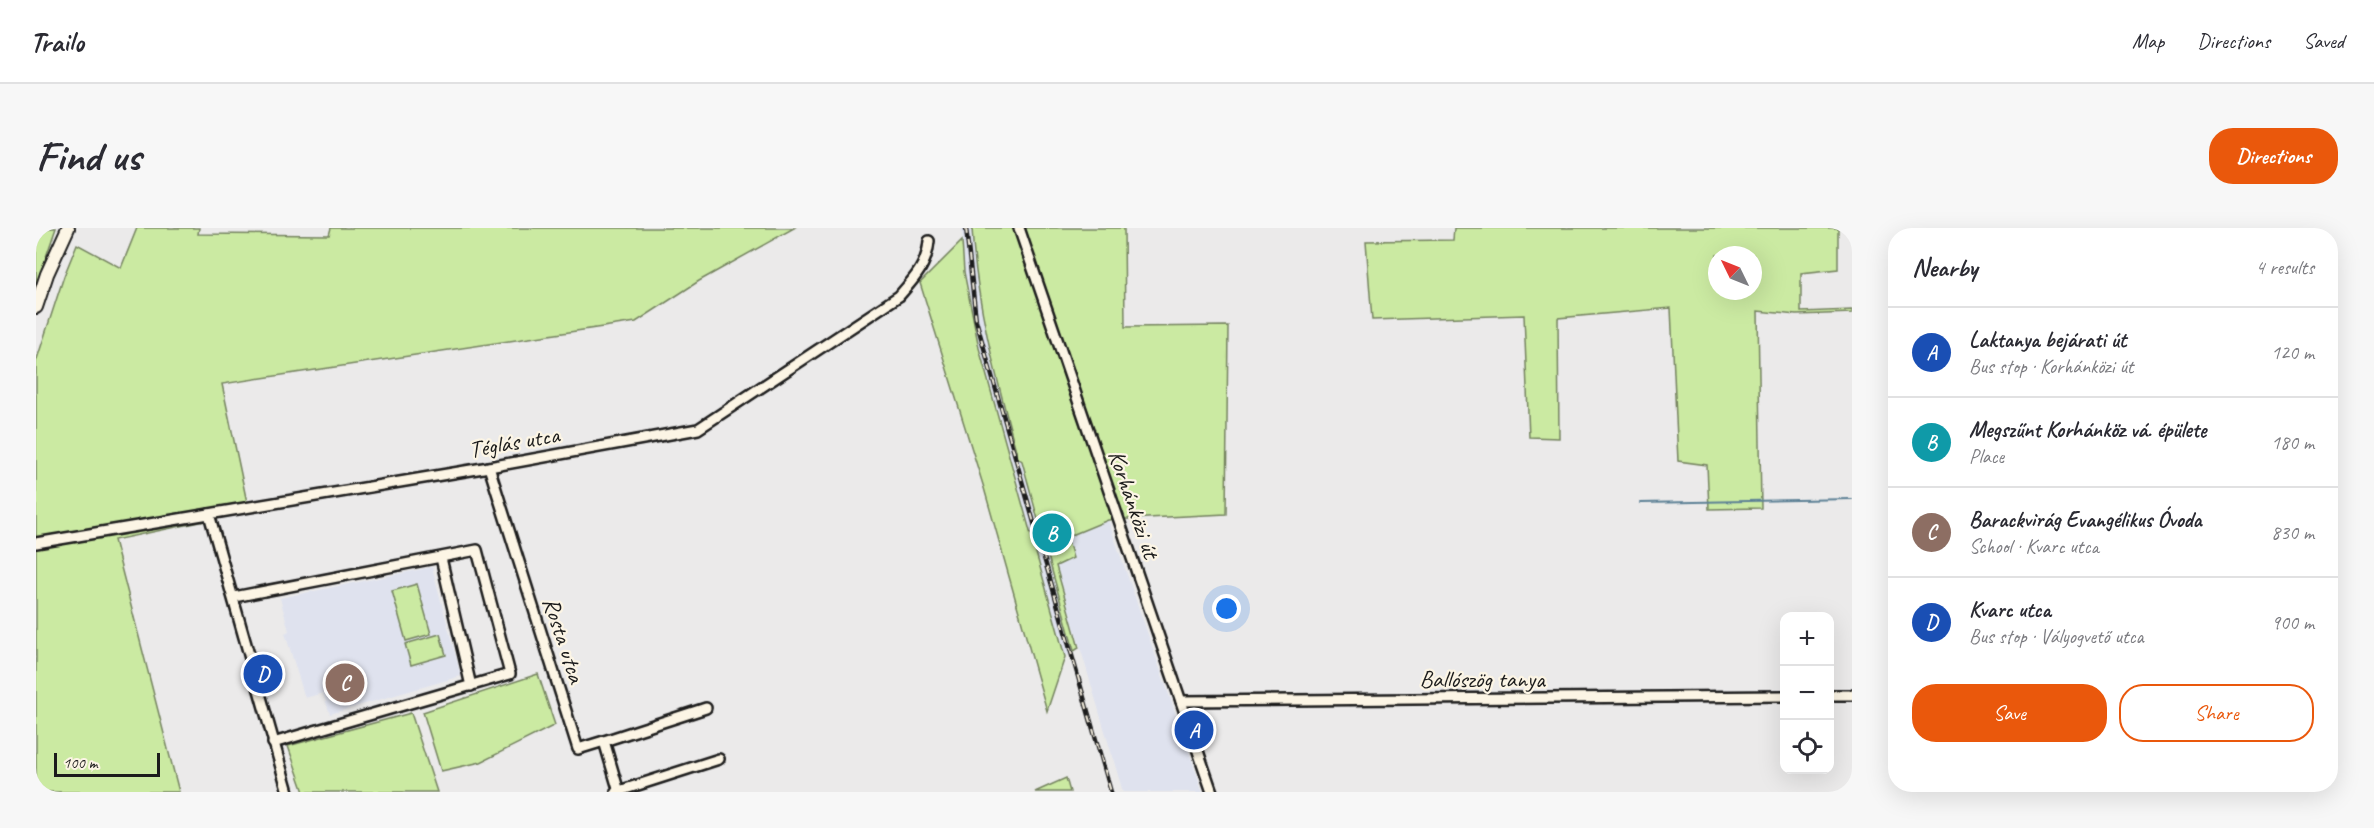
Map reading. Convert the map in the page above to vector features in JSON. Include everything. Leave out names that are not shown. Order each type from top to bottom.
[{"type":"main road","points":[[36,307],[46,274],[68,228]]},
{"type":"street","name":"Korhánközi út","points":[[1019,228],[1212,792]]},
{"type":"street","name":"Téglás utca","points":[[36,543],[698,429],[899,296],[920,273],[928,254],[929,240]]},
{"type":"street","name":"Rosta utca","points":[[489,466],[578,749],[604,741]]},
{"type":"street","points":[[209,514],[288,792]]},
{"type":"street","points":[[234,597],[477,550],[510,674],[273,743]]},
{"type":"street","points":[[441,558],[471,686]]},
{"type":"street","points":[[1834,695],[1852,695]]},
{"type":"street","name":"Ballószög tanya","points":[[1180,701],[1780,696]]},
{"type":"street","points":[[706,708],[604,741],[618,792],[719,759]]},
{"type":"shaded area","points":[[962,228],[972,228],[979,291],[992,357],[1018,458],[1022,461],[1074,651],[1065,657],[979,348],[964,272]]},
{"type":"shaded area","points":[[1108,520],[1203,792],[1123,792],[1056,566],[1072,558],[1067,537]]},
{"type":"shaded area","points":[[432,567],[461,676],[330,714],[323,693],[305,698],[285,633],[289,631],[280,598]]},
{"type":"green space","points":[[36,228],[56,228],[36,286]]},
{"type":"green space","points":[[137,228],[199,228],[198,234],[329,235],[331,228],[794,228],[699,281],[636,322],[222,384],[249,512],[114,540],[179,792],[36,792],[36,362],[77,244],[121,268]]},
{"type":"green space","points":[[972,228],[1124,228],[1125,327],[1228,326],[1226,514],[1108,520],[1067,537],[1073,558],[1056,566],[1079,648],[1074,651],[996,373],[978,286]]},
{"type":"green space","points":[[1454,228],[1838,228],[1838,269],[1801,273],[1801,312],[1852,310],[1852,313],[1796,315],[1758,311],[1761,508],[1709,509],[1707,465],[1678,461],[1671,308],[1558,318],[1559,438],[1529,437],[1524,315],[1372,320],[1366,241],[1453,240]]},
{"type":"green space","points":[[962,241],[964,272],[979,348],[1065,657],[1047,711],[984,488],[920,283]]},
{"type":"green space","points":[[417,584],[431,634],[406,641],[392,591]]},
{"type":"green space","points":[[440,634],[446,655],[411,665],[405,644]]},
{"type":"green space","points":[[538,674],[555,725],[481,762],[441,771],[423,712]]},
{"type":"green space","points":[[411,713],[437,792],[304,792],[288,746]]},
{"type":"green space","points":[[1066,778],[1070,792],[1035,792]]},
{"type":"waterway","points":[[1641,503],[1852,499]]},
{"type":"railway","points":[[966,228],[976,320],[1111,792]]},
{"type":"place","name":"Megszűnt Korhánköz vá. épülete","points":[[1052,533]]},
{"type":"place","name":"Kvarc utca","points":[[263,674]]},
{"type":"place","name":"Barackvirág Evangélikus Óvoda","points":[[345,683]]},
{"type":"place","name":"Laktanya bejárati út","points":[[1194,730]]}]
